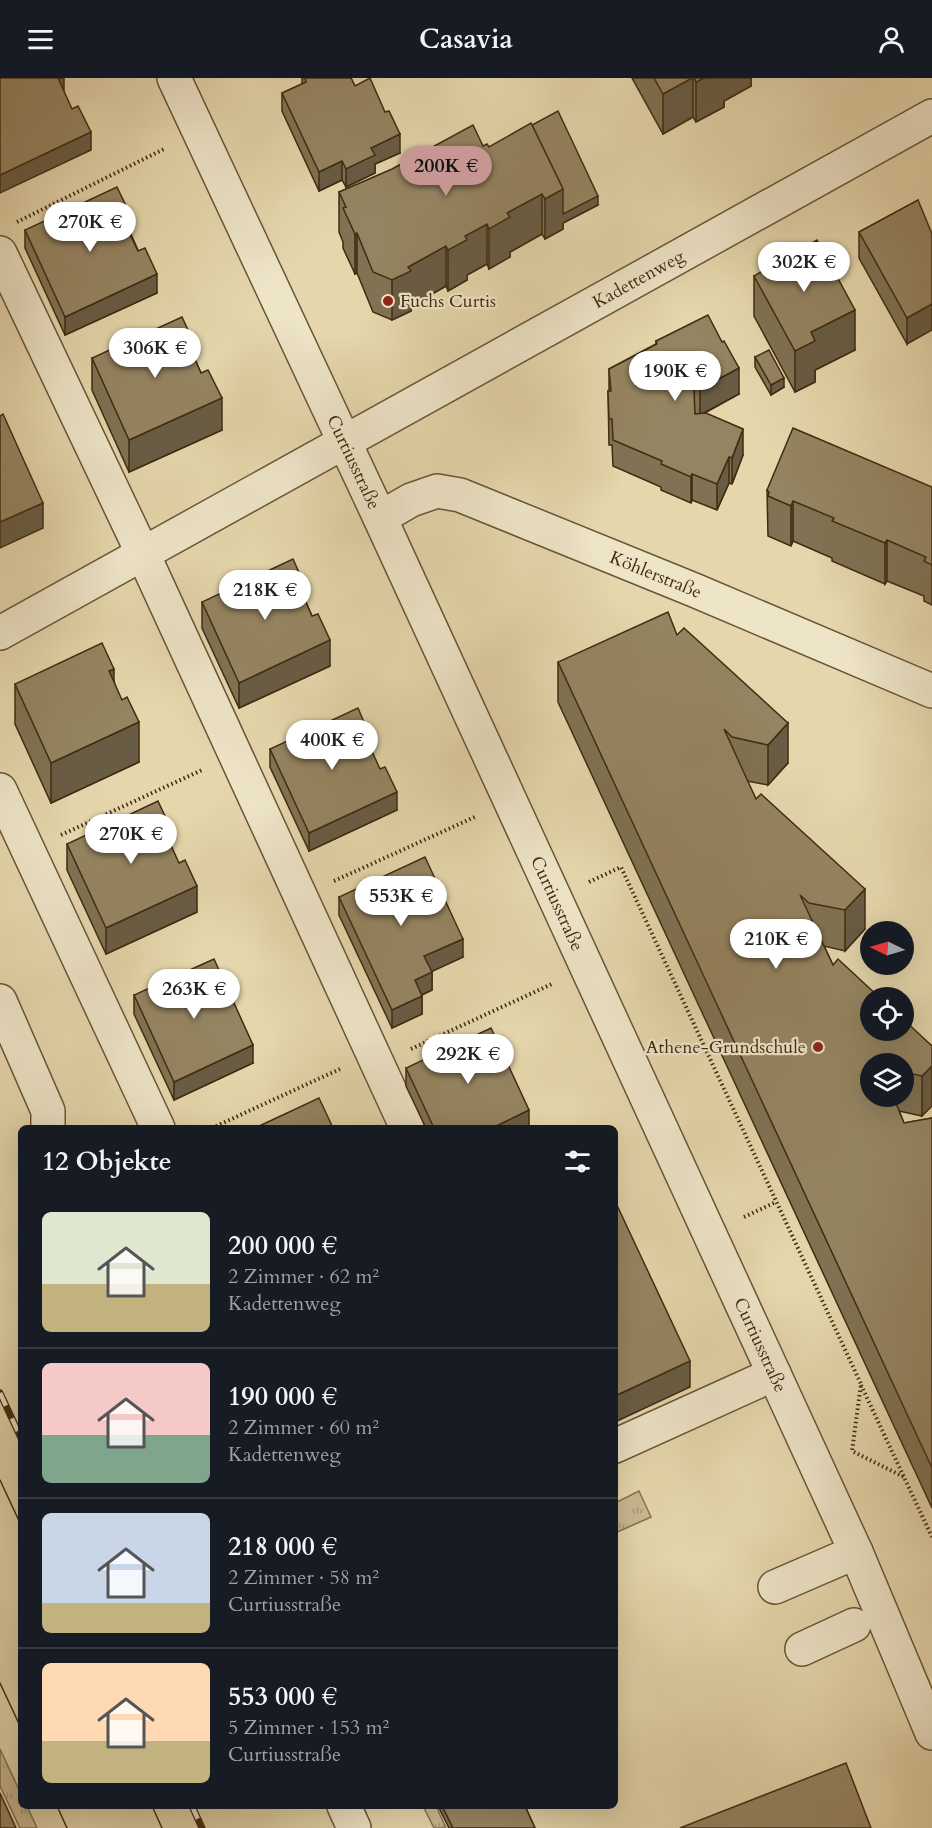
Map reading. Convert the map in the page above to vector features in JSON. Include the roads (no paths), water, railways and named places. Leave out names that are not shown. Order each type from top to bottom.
[{"type":"street","name":"Curtiusstraße","points":[[174,78],[345,442],[856,1552],[932,1734]]},
{"type":"street","name":"Kadettenweg","points":[[0,633],[932,116]]},
{"type":"street","points":[[5,239],[143,554],[406,1125]]},
{"type":"street","name":"Köhlerstraße","points":[[380,518],[411,500],[437,491],[460,495],[694,590],[932,691]]},
{"type":"street","points":[[0,790],[157,1125]]},
{"type":"street","points":[[0,1001],[48,1111],[48,1125]]},
{"type":"street","points":[[618,1445],[774,1374]]},
{"type":"street","points":[[775,1587],[856,1552]]},
{"type":"street","points":[[802,1648],[854,1625]]},
{"type":"street","points":[[345,1809],[354,1828]]},
{"type":"tram line","points":[[0,1480],[18,1519]]},
{"type":"tram line","points":[[0,1683],[18,1722]]},
{"type":"tram line","points":[[58,1809],[67,1828]]},
{"type":"tram line","points":[[153,1809],[162,1828]]},
{"type":"railway","points":[[0,1393],[18,1432]]},
{"type":"railway","points":[[193,1809],[202,1828]]},
{"type":"place","name":"Fuchs Curtis","points":[[388,301]]},
{"type":"place","name":"Athene-Grundschule","points":[[818,1047]]}]
